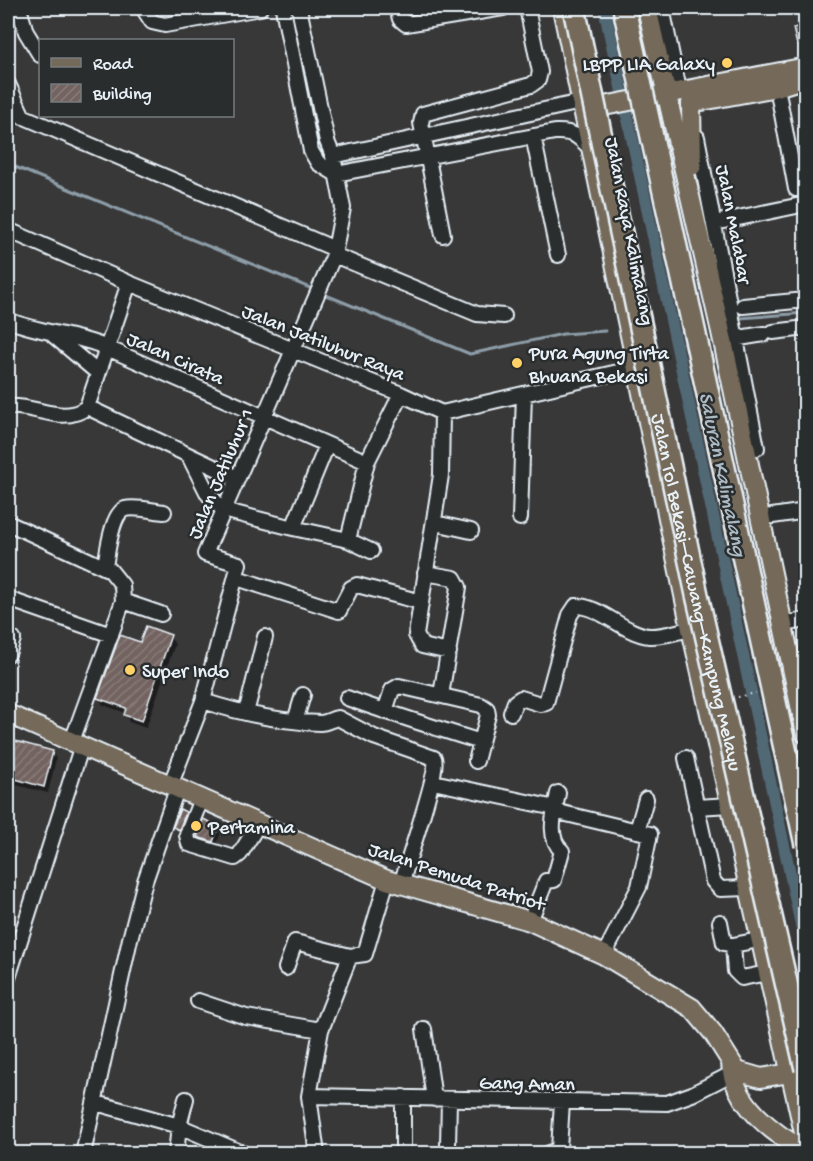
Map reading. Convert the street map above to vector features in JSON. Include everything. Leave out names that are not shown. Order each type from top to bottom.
[{"type":"highway","name":"Jalan Tol Bekasi–Cawang–Kampung Melayu","points":[[574,8],[797,1071]]},
{"type":"highway","points":[[624,8],[806,845]]},
{"type":"main road","name":"Jalan Raya Kalimalang","points":[[562,8],[635,368],[759,940],[797,1071],[806,1142]]},
{"type":"main road","points":[[647,8],[669,88],[701,244],[729,340],[765,517],[783,624],[800,681],[806,734]]},
{"type":"main road","points":[[582,106],[669,88],[796,69],[806,73]]},
{"type":"main road","points":[[701,244],[708,217],[690,119],[691,103],[777,87],[806,78]]},
{"type":"main road","name":"Jalan Pemuda Patriot","points":[[8,717],[77,743],[201,800],[394,882],[530,921],[604,955],[692,1008],[713,1033],[733,1069],[749,1106],[782,1139],[806,1151]]},
{"type":"main road","points":[[733,1069],[760,1078],[797,1071]]},
{"type":"street","points":[[19,8],[26,32],[39,53]]},
{"type":"street","points":[[143,8],[152,22],[165,26],[260,8]]},
{"type":"street","points":[[283,8],[314,157],[323,167],[336,174],[533,136],[570,132],[578,135],[592,150]]},
{"type":"street","name":"Jalan Jatiluhur 1","points":[[83,1154],[145,881],[173,787],[204,701],[239,564],[205,554],[334,252],[343,208],[299,8]]},
{"type":"street","points":[[398,8],[400,19],[406,24],[449,12],[503,8]]},
{"type":"street","points":[[443,235],[421,123],[426,111],[531,86],[538,80],[540,72],[527,8]]},
{"type":"street","points":[[662,8],[669,88]]},
{"type":"street","points":[[8,84],[22,117]]},
{"type":"street","points":[[777,87],[796,189]]},
{"type":"street","points":[[333,156],[582,106]]},
{"type":"street","points":[[8,110],[477,314],[504,316]]},
{"type":"street","points":[[49,129],[55,117]]},
{"type":"street","points":[[533,136],[558,255]]},
{"type":"street","points":[[708,217],[806,204]]},
{"type":"street","name":"Jalan Malabar","points":[[708,217],[729,340],[757,448]]},
{"type":"street","name":"Jalan Jatiluhur Raya","points":[[8,230],[129,283],[294,349],[442,413]]},
{"type":"street","points":[[8,407],[68,416],[78,414],[87,407],[105,347],[129,283]]},
{"type":"street","points":[[743,306],[806,300]]},
{"type":"street","points":[[8,320],[53,335],[98,373]]},
{"type":"street","points":[[729,340],[806,328]]},
{"type":"street","name":"Jalan Cirata","points":[[53,335],[80,338],[105,347],[367,462]]},
{"type":"street","points":[[449,652],[426,647],[418,642],[416,635],[435,523],[442,458],[442,413],[635,368]]},
{"type":"street","points":[[348,540],[367,462],[401,394]]},
{"type":"street","points":[[520,518],[524,394]]},
{"type":"street","points":[[87,407],[190,458],[237,478]]},
{"type":"street","points":[[293,528],[327,445]]},
{"type":"street","points":[[190,458],[208,494],[223,510],[348,540],[371,551]]},
{"type":"street","points":[[105,567],[115,522],[121,511],[128,509],[164,512]]},
{"type":"street","points":[[765,517],[806,511]]},
{"type":"street","points":[[8,523],[105,567],[122,585],[123,601],[77,743],[8,978]]},
{"type":"street","points":[[435,523],[471,531]]},
{"type":"street","points":[[425,573],[451,577],[459,584],[441,695]]},
{"type":"street","points":[[243,580],[336,611],[342,610],[351,588],[357,585],[421,602]]},
{"type":"street","points":[[8,599],[111,635]]},
{"type":"street","points":[[123,601],[161,614]]},
{"type":"street","points":[[511,713],[515,702],[521,698],[540,704],[546,703],[570,615],[576,606],[586,608],[640,634],[651,636],[691,629]]},
{"type":"street","points":[[783,624],[806,620]]},
{"type":"street","points":[[246,713],[265,637]]},
{"type":"street","points":[[8,654],[13,639]]},
{"type":"street","points":[[385,711],[392,690],[396,687],[441,695],[487,709],[488,715],[476,761]]},
{"type":"street","points":[[295,721],[303,695]]},
{"type":"street","points":[[347,698],[481,742]]},
{"type":"street","points":[[204,701],[246,713],[295,721],[324,723],[338,718],[374,737],[434,758],[437,763],[433,782],[365,954],[350,956],[295,942],[286,968]]},
{"type":"street","points":[[686,758],[716,886],[720,889],[748,888]]},
{"type":"street","points":[[433,782],[650,834],[639,888],[604,955]]},
{"type":"street","points":[[530,921],[546,881],[554,880],[562,851],[556,843],[552,827],[558,793]]},
{"type":"street","points":[[201,800],[187,836],[189,844],[235,858],[240,854],[259,823]]},
{"type":"street","points":[[638,831],[646,800]]},
{"type":"street","points":[[696,807],[731,805]]},
{"type":"street","points":[[720,922],[724,944],[733,945],[759,940]]},
{"type":"street","points":[[733,945],[735,971],[742,978],[767,973]]},
{"type":"street","points":[[317,1154],[309,1096],[321,1030],[350,956]]},
{"type":"street","points":[[198,1001],[246,1017],[321,1030]]},
{"type":"street","points":[[424,1029],[434,1099]]},
{"type":"street","name":"Gang Aman","points":[[309,1096],[404,1096],[449,1101],[668,1103],[733,1069]]},
{"type":"street","points":[[403,1145],[404,1096]]},
{"type":"street","points":[[176,1154],[179,1126],[186,1099]]},
{"type":"street","points":[[448,1145],[449,1101]]},
{"type":"street","points":[[547,1154],[557,1151],[560,1146],[562,1102]]},
{"type":"street","points":[[96,1103],[179,1126],[245,1154]]},
{"type":"path","points":[[729,699],[764,691]]},
{"type":"building","points":[[806,25],[806,42],[797,45],[793,28]]},
{"type":"building","name":"Super Indo","points":[[146,626],[171,635],[142,721],[124,715],[126,708],[97,698],[120,635],[140,642]]},
{"type":"building","points":[[8,739],[53,751],[44,787],[8,777]]},
{"type":"building","points":[[180,809],[186,812],[179,830],[173,827]]},
{"type":"building","points":[[203,819],[219,826],[213,842],[197,837]]},
{"type":"waterway","name":"Saluran Kalimalang","points":[[604,8],[806,948]]},
{"type":"waterway","points":[[8,164],[315,290]]},
{"type":"waterway","points":[[321,293],[470,354],[563,334],[605,331]]},
{"type":"waterway","points":[[740,318],[806,313]]},
{"type":"place","name":"LBPP LIA Galaxy","points":[[727,63]]},
{"type":"place","name":"Pura Agung Tirta Bhuana Bekasi","points":[[517,363]]},
{"type":"place","name":"Super Indo","points":[[130,670]]},
{"type":"place","name":"Pertamina","points":[[196,826]]}]
